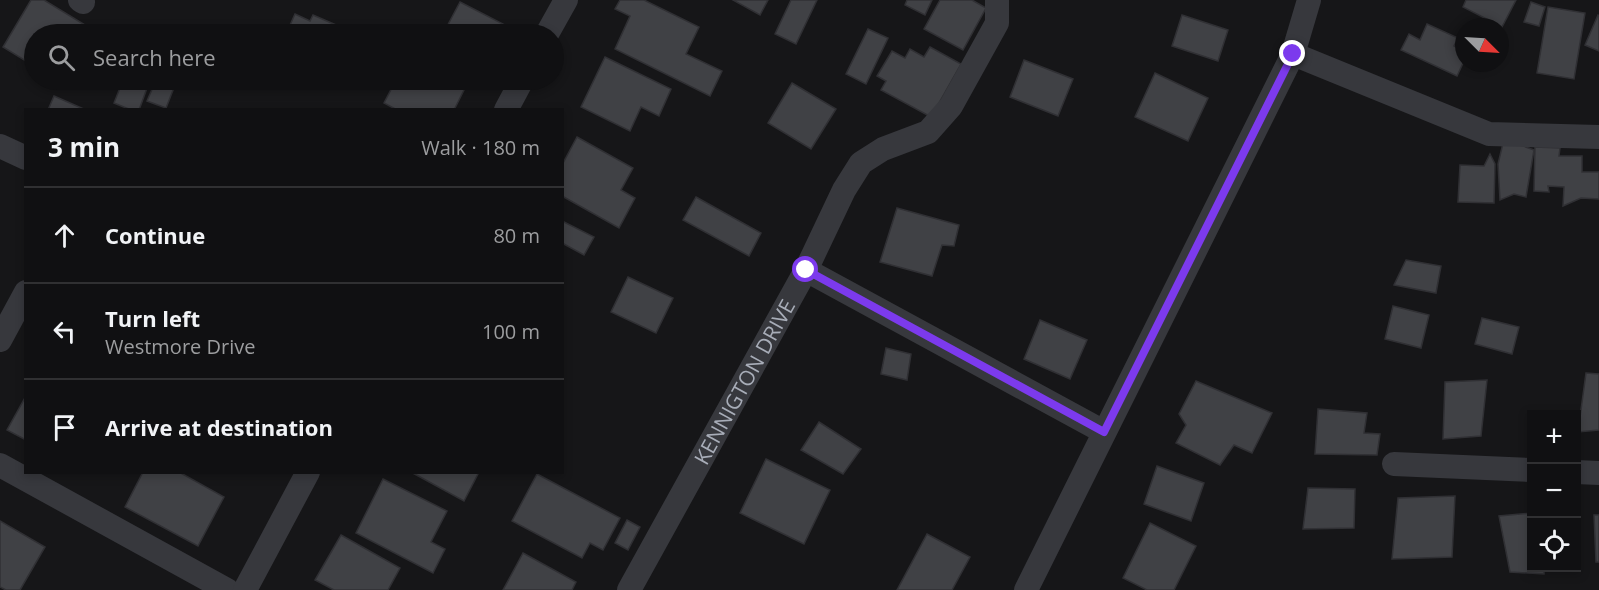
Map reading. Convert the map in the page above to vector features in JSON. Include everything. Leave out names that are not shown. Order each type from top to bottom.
[{"type":"street","points":[[553,24],[566,0]]},
{"type":"street","name":"KENNIGTON DRIVE","points":[[629,590],[806,270],[844,190],[861,164],[883,149],[928,132],[951,106],[997,23],[997,0]]},
{"type":"street","points":[[1026,590],[1293,54],[1309,0]]},
{"type":"street","points":[[1293,54],[1489,134],[1599,137]]},
{"type":"street","points":[[507,108],[517,90]]},
{"type":"street","points":[[0,146],[24,157]]},
{"type":"street","points":[[806,270],[1104,432]]},
{"type":"street","points":[[0,340],[24,296]]},
{"type":"street","points":[[1394,464],[1527,470]]},
{"type":"street","points":[[0,465],[227,590]]},
{"type":"street","points":[[1581,472],[1599,473]]},
{"type":"street","points":[[244,590],[308,474]]},
{"type":"building","points":[[31,0],[44,0],[83,24],[24,24],[24,60],[3,47]]},
{"type":"building","points":[[620,0],[644,0],[699,27],[686,54],[722,71],[710,96],[615,49],[630,16],[615,9]]},
{"type":"building","points":[[733,0],[768,0],[760,15]]},
{"type":"building","points":[[791,0],[817,0],[796,44],[775,34]]},
{"type":"building","points":[[907,0],[932,0],[925,15],[905,5]]},
{"type":"building","points":[[940,0],[972,0],[986,8],[963,50],[924,29]]},
{"type":"building","points":[[1466,0],[1516,0],[1507,18],[1484,18],[1463,7]]},
{"type":"building","points":[[460,2],[503,24],[448,24]]},
{"type":"building","points":[[1531,2],[1545,7],[1539,26],[1524,22]]},
{"type":"building","points":[[1548,7],[1585,13],[1574,79],[1537,73]]},
{"type":"building","points":[[295,14],[310,21],[313,15],[334,24],[290,24]]},
{"type":"building","points":[[1182,15],[1228,30],[1218,61],[1172,46]]},
{"type":"building","points":[[1599,16],[1599,51],[1585,45]]},
{"type":"building","points":[[1427,24],[1455,37],[1455,72],[1459,72],[1457,76],[1401,50],[1409,34],[1420,40]]},
{"type":"building","points":[[868,29],[888,38],[866,84],[846,74]]},
{"type":"building","points":[[930,47],[961,64],[931,117],[881,90],[886,81],[877,76],[892,51],[905,58],[910,49],[924,57]]},
{"type":"building","points":[[605,57],[671,89],[659,116],[641,107],[630,131],[581,107]]},
{"type":"building","points":[[1024,60],[1073,79],[1058,116],[1010,97]]},
{"type":"building","points":[[1155,73],[1208,98],[1188,141],[1135,117]]},
{"type":"building","points":[[792,83],[836,109],[811,149],[768,123]]},
{"type":"building","points":[[119,90],[146,90],[140,108],[126,108],[114,103]]},
{"type":"building","points":[[152,90],[173,90],[166,108],[147,101]]},
{"type":"building","points":[[391,90],[464,90],[455,108],[393,108],[384,103]]},
{"type":"building","points":[[54,96],[81,108],[49,108]]},
{"type":"building","points":[[577,137],[633,168],[621,190],[635,198],[619,228],[564,197],[564,161]]},
{"type":"building","points":[[1504,139],[1534,150],[1526,197],[1514,194],[1500,200],[1498,164]]},
{"type":"building","points":[[1535,147],[1560,148],[1559,156],[1582,156],[1582,172],[1599,172],[1599,199],[1581,198],[1563,206],[1564,187],[1548,186],[1549,192],[1534,191]]},
{"type":"building","points":[[1490,154],[1495,164],[1494,203],[1458,202],[1460,165],[1484,166]]},
{"type":"building","points":[[696,197],[761,233],[749,256],[683,220]]},
{"type":"building","points":[[897,208],[959,225],[954,246],[942,245],[932,276],[880,262]]},
{"type":"building","points":[[564,222],[594,237],[584,255],[564,244]]},
{"type":"building","points":[[1406,260],[1441,266],[1436,293],[1394,285]]},
{"type":"building","points":[[628,277],[673,298],[656,333],[611,312]]},
{"type":"building","points":[[1393,306],[1429,315],[1421,348],[1385,339]]},
{"type":"building","points":[[1482,318],[1519,327],[1512,354],[1475,344]]},
{"type":"building","points":[[1040,320],[1087,340],[1070,379],[1024,359]]},
{"type":"building","points":[[886,348],[911,354],[907,380],[881,374]]},
{"type":"building","points":[[1586,373],[1599,374],[1599,430],[1581,432],[1581,410]]},
{"type":"building","points":[[1487,380],[1481,436],[1443,439],[1445,382]]},
{"type":"building","points":[[1196,381],[1272,413],[1252,453],[1234,445],[1220,465],[1176,443],[1186,425],[1179,414]]},
{"type":"building","points":[[24,400],[24,439],[7,430]]},
{"type":"building","points":[[1318,409],[1367,413],[1364,433],[1380,434],[1377,455],[1315,454]]},
{"type":"building","points":[[819,422],[861,449],[843,474],[801,450]]},
{"type":"building","points":[[766,459],[830,490],[804,544],[740,513]]},
{"type":"building","points":[[1157,466],[1204,483],[1191,521],[1144,504]]},
{"type":"building","points":[[142,474],[183,474],[224,497],[198,546],[125,507]]},
{"type":"building","points":[[415,474],[478,474],[464,501]]},
{"type":"building","points":[[537,474],[620,518],[603,550],[590,543],[582,558],[512,521]]},
{"type":"building","points":[[383,479],[447,511],[431,542],[445,549],[433,573],[356,533]]},
{"type":"building","points":[[1308,488],[1355,489],[1354,528],[1303,529]]},
{"type":"building","points":[[1455,496],[1452,557],[1392,559],[1398,498]]},
{"type":"building","points":[[1527,513],[1527,572],[1544,572],[1544,574],[1510,572],[1499,516]]},
{"type":"building","points":[[1594,515],[1599,515],[1599,562],[1596,562]]},
{"type":"building","points":[[627,520],[640,527],[628,550],[615,543]]},
{"type":"building","points":[[0,521],[45,547],[20,590],[6,590],[0,587]]},
{"type":"building","points":[[1150,523],[1196,546],[1174,590],[1147,590],[1123,578]]},
{"type":"building","points":[[927,534],[970,557],[952,590],[897,590]]},
{"type":"building","points":[[341,535],[400,568],[388,590],[334,590],[315,580]]},
{"type":"building","points":[[523,553],[576,582],[572,590],[503,590]]},
{"type":"route","points":[[806,270],[1104,432],[1293,54]]}]
